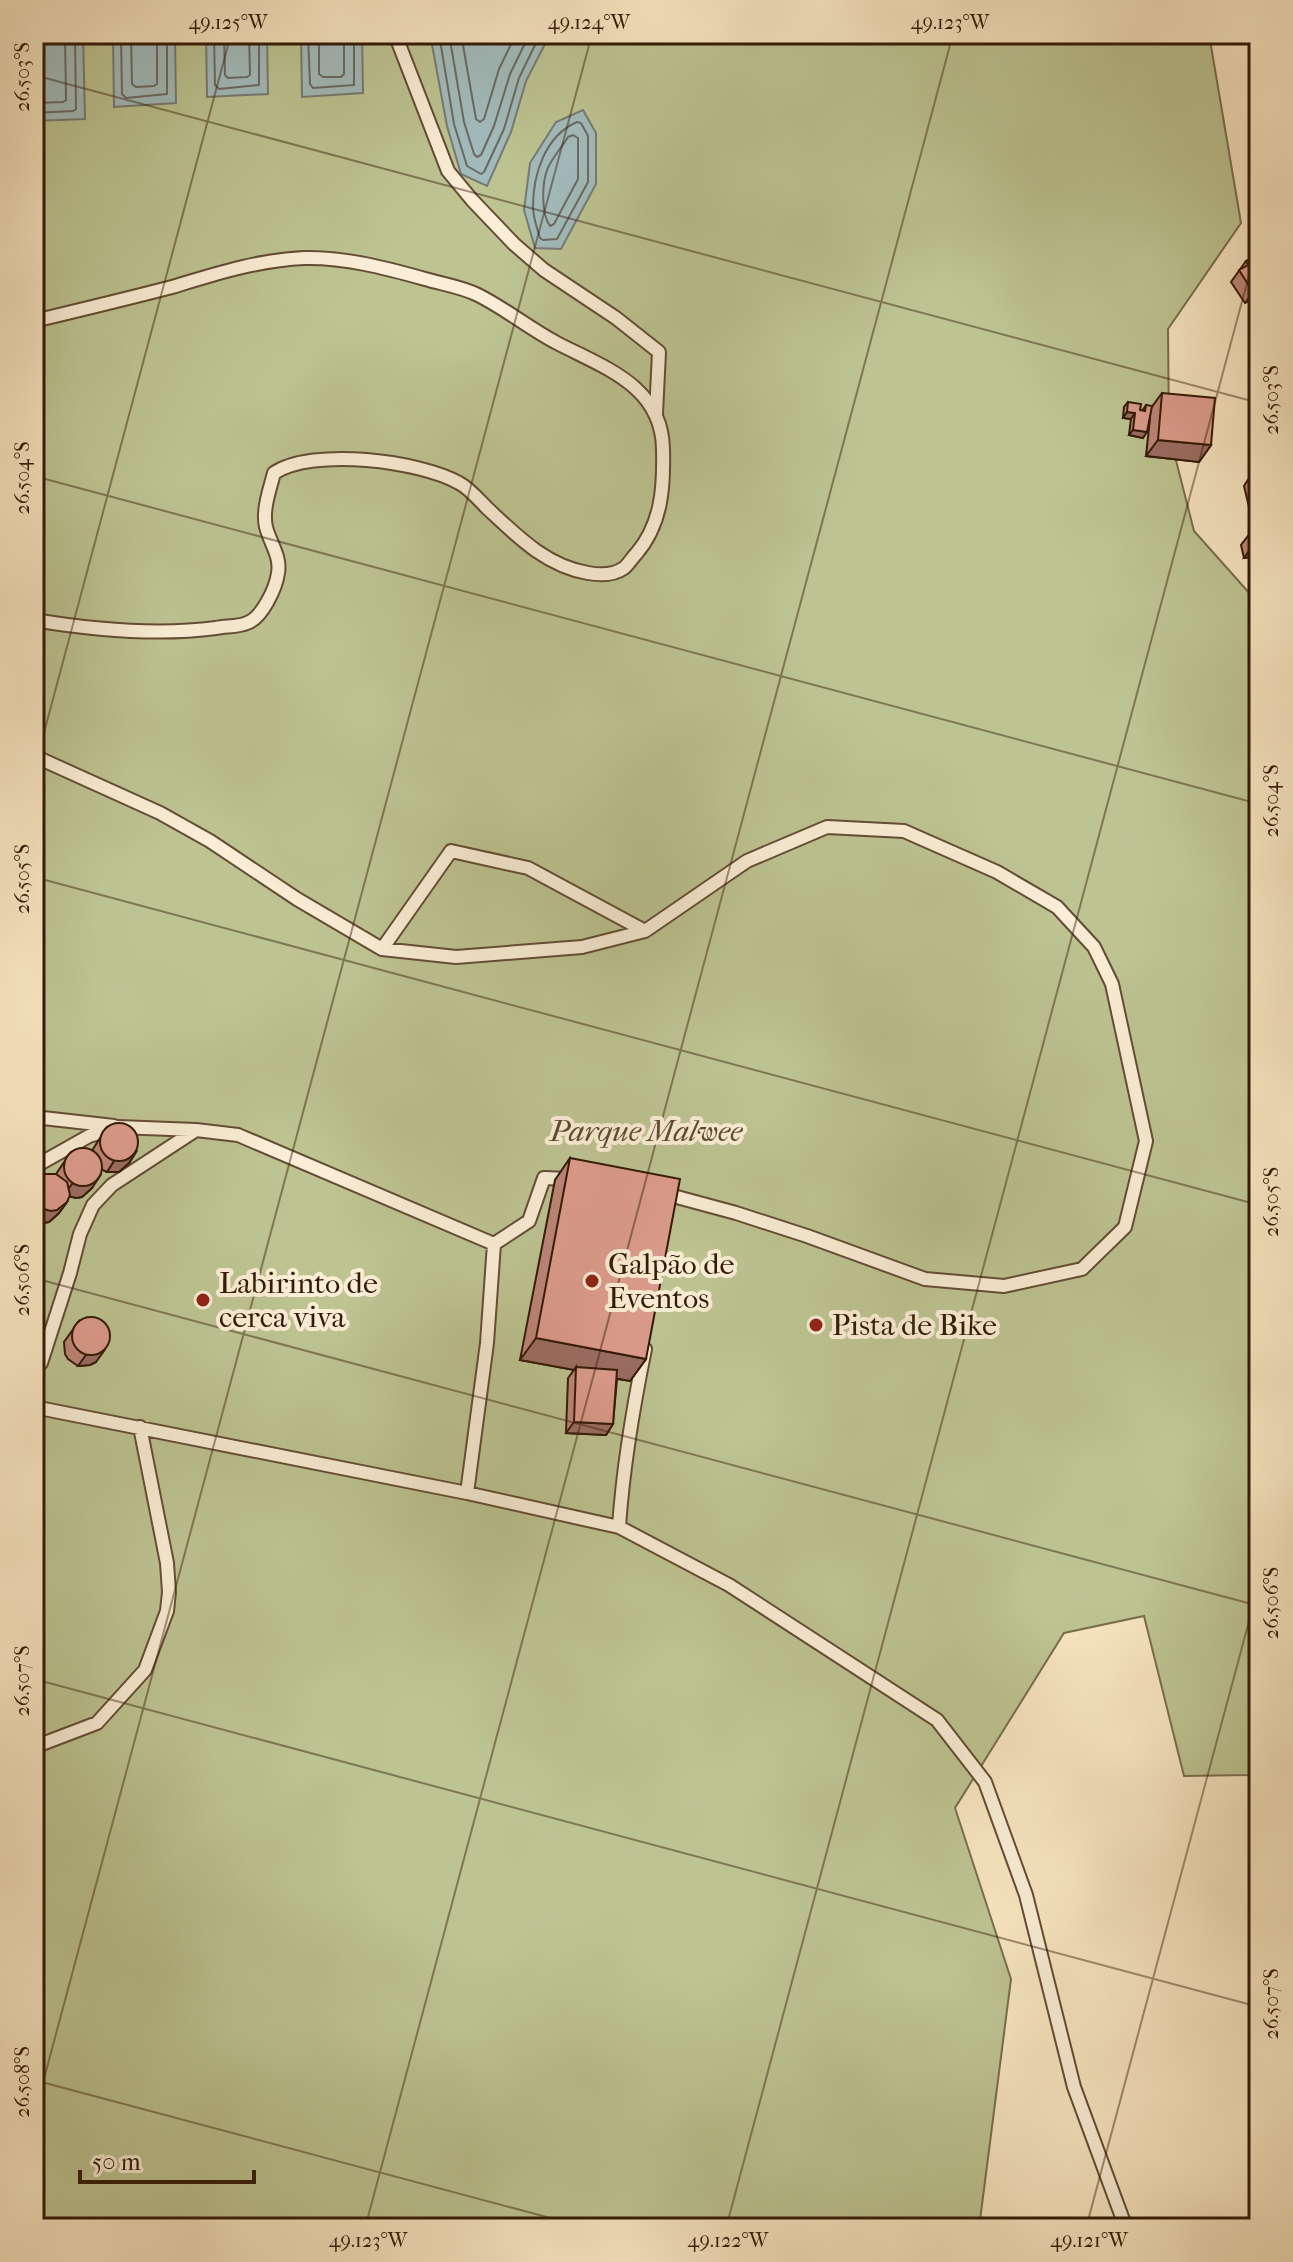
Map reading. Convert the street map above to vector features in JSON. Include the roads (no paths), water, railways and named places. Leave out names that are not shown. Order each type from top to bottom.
[{"type":"lane","points":[[395,34],[448,171],[472,200],[544,270],[616,318],[659,352],[656,415]]},
{"type":"lane","points":[[34,321],[116,302],[249,264],[305,258],[358,263],[406,273],[476,294],[557,343],[605,365],[638,390],[656,415],[663,433],[664,485],[657,515],[644,544],[623,569],[600,576],[568,570],[527,544],[460,483],[380,460],[317,459],[285,466],[274,473],[265,525],[278,557],[278,574],[262,612],[247,623],[190,631],[129,631],[34,620]]},
{"type":"lane","points":[[34,756],[173,820],[382,949],[456,957],[582,947],[645,931],[747,861],[827,827],[904,831],[997,872],[1057,907],[1094,947],[1112,984],[1146,1141],[1125,1227],[1082,1269],[1004,1286],[925,1279],[807,1236],[674,1202],[650,1191]]},
{"type":"lane","points":[[382,949],[451,851],[528,868],[645,931]]},
{"type":"lane","points":[[34,1117],[118,1127],[238,1135],[494,1244]]},
{"type":"lane","points":[[34,1167],[89,1136],[118,1127]]},
{"type":"lane","points":[[34,1369],[41,1363],[80,1234],[93,1205],[112,1185],[196,1130]]},
{"type":"lane","points":[[494,1244],[529,1221],[544,1178],[579,1179]]},
{"type":"lane","points":[[467,1493],[487,1343],[494,1244]]},
{"type":"lane","points":[[619,1527],[630,1423],[649,1330]]},
{"type":"lane","points":[[34,1407],[467,1493],[619,1527],[729,1585],[937,1720],[985,1782],[1026,1895],[1074,2087],[1126,2228]]},
{"type":"lane","points":[[34,1747],[97,1723],[145,1670],[167,1611],[167,1563],[140,1427]]},
{"type":"water","points":[[34,34],[83,34],[85,119],[34,121]]},
{"type":"water","points":[[113,34],[175,34],[176,103],[114,107]]},
{"type":"water","points":[[206,34],[267,34],[268,94],[207,97]]},
{"type":"water","points":[[301,34],[362,34],[363,93],[302,97]]},
{"type":"water","points":[[430,34],[545,34],[546,42],[526,81],[511,132],[487,186],[461,174],[447,126]]},
{"type":"water","points":[[583,110],[596,133],[596,184],[561,249],[535,248],[524,210],[530,163],[556,122]]},
{"type":"place","name":"Galpão de Eventos","points":[[592,1281]]},
{"type":"place","name":"Labirinto de cerca viva","points":[[203,1300]]},
{"type":"place","name":"Pista de Bike","points":[[816,1325]]},
{"type":"park label","name":"Parque Malwee","points":[[646,1131]]}]
